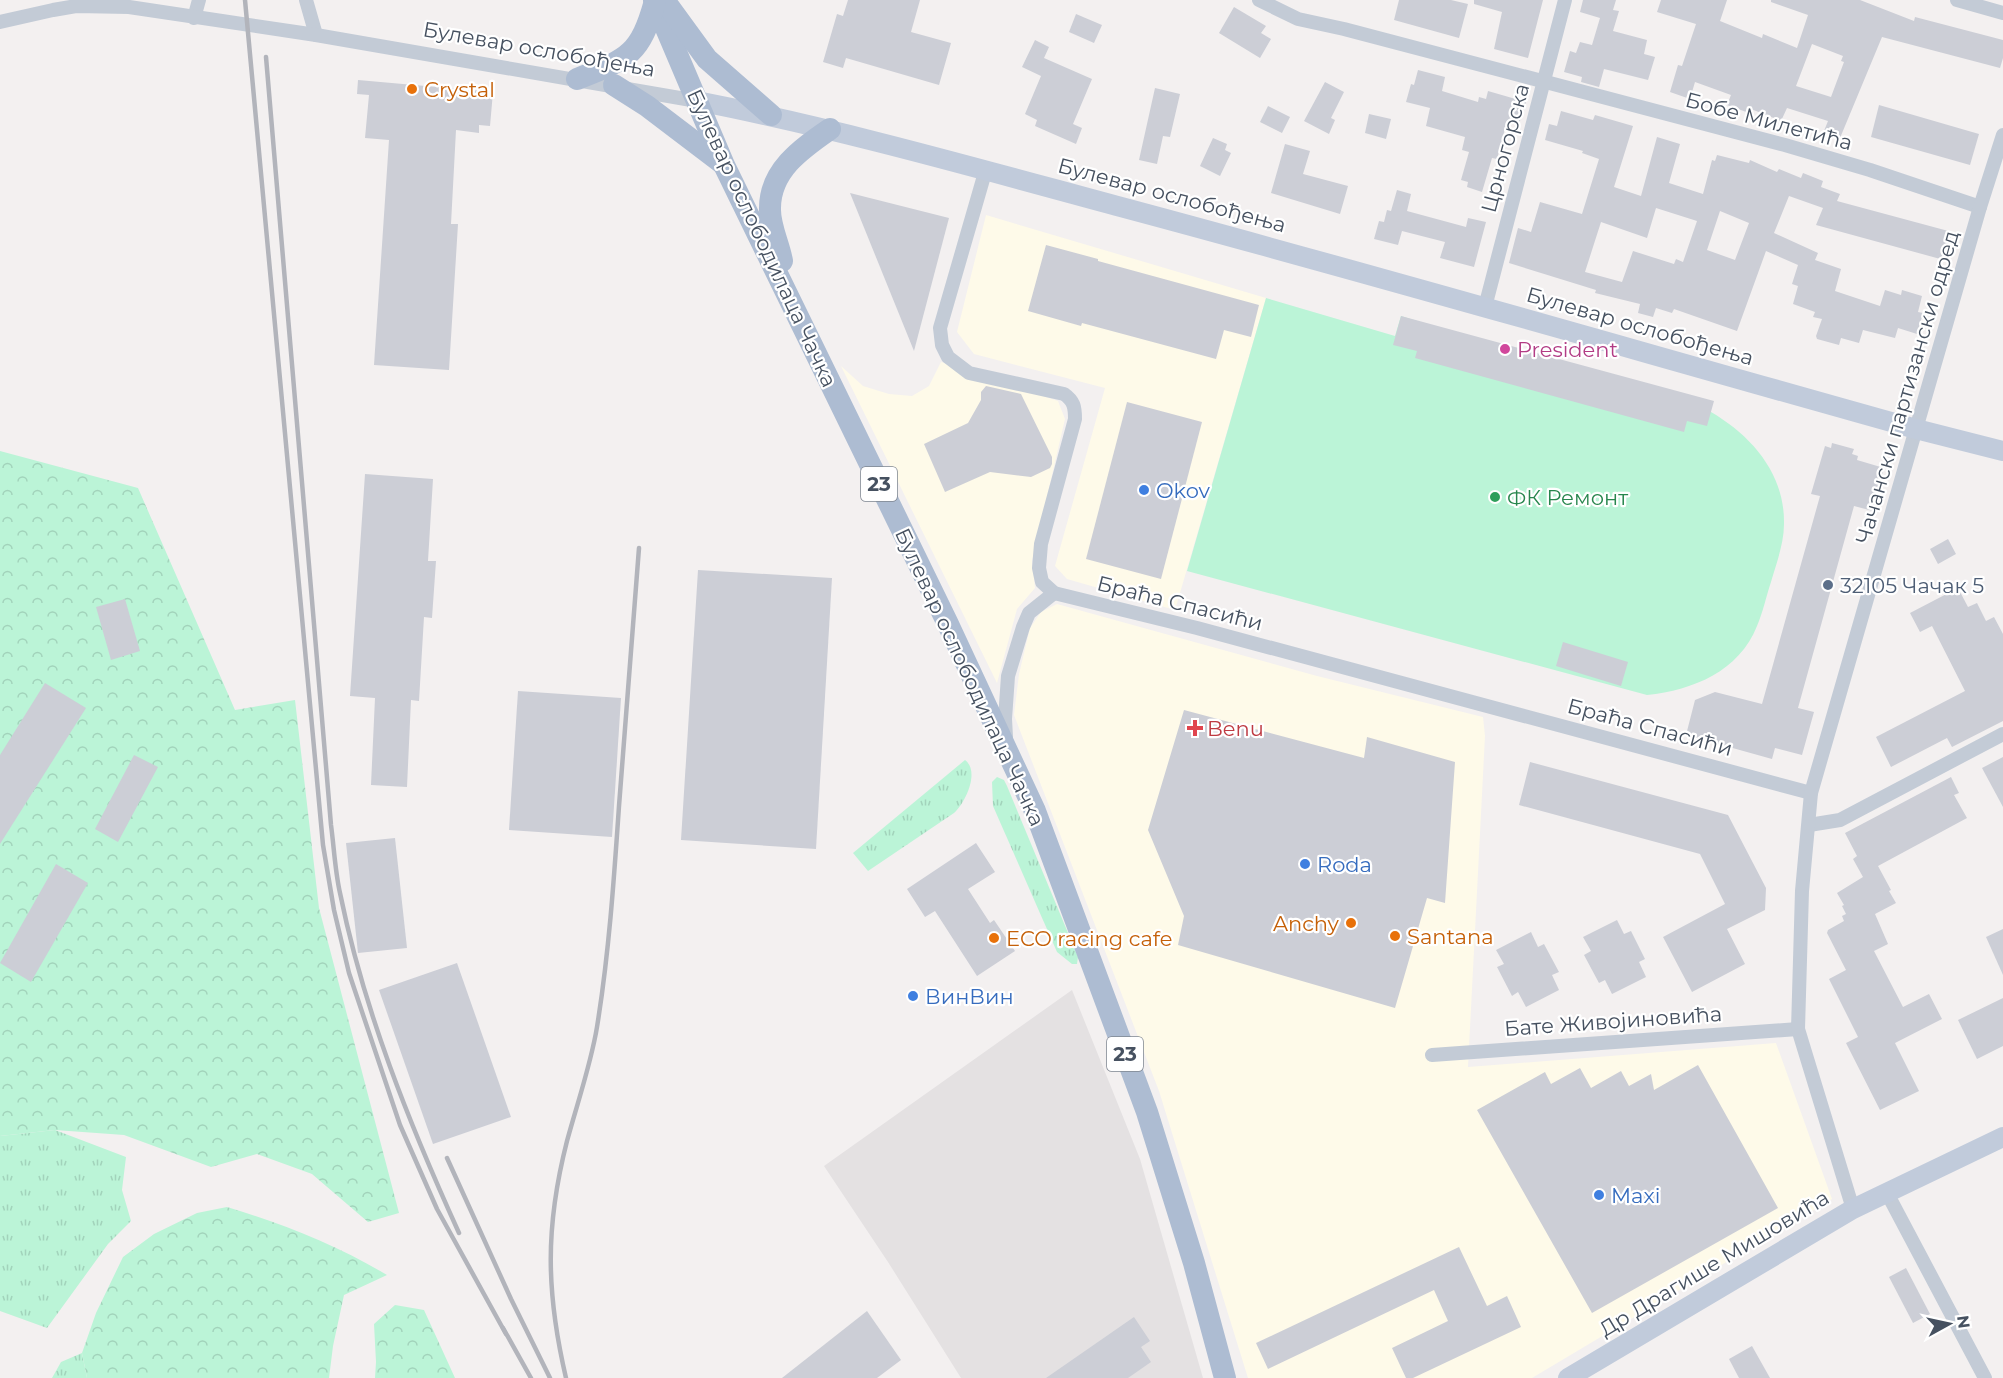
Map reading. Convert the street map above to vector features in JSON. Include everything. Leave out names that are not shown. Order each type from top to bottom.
[{"type":"main road","points":[[577,79],[613,65],[630,53],[645,31],[658,0],[706,59],[771,115]]},
{"type":"main road","name":"Булевар ослободилаца Чачка","points":[[658,0],[724,165],[947,622],[1050,847],[1136,1083],[1194,1263],[1225,1378]]},
{"type":"main road","points":[[614,85],[647,106],[724,165]]},
{"type":"main road","name":"Булевар ослобођења","points":[[697,101],[771,115],[986,169],[1916,429],[2003,451]]},
{"type":"main road","points":[[783,286],[783,264],[770,210],[772,195],[777,180],[791,158],[830,129]]},
{"type":"main road","name":"Др Драгише Мишовића","points":[[1568,1378],[1853,1209],[2003,1137]]},
{"type":"street","points":[[42,0],[53,10]]},
{"type":"street","points":[[194,18],[199,0]]},
{"type":"street","points":[[306,0],[316,36]]},
{"type":"street","name":"Бобе Милетића","points":[[1259,0],[1298,19],[1344,29],[1785,146],[1870,170],[1980,207]]},
{"type":"street","name":"Црногорска","points":[[1485,307],[1565,0]]},
{"type":"street","points":[[1957,0],[2003,13]]},
{"type":"street","name":"Булевар ослобођења","points":[[0,22],[76,6],[116,6],[316,36],[614,85],[697,101]]},
{"type":"street","name":"Чачански партизански одред","points":[[1853,1209],[1798,1029],[1802,891],[1811,793],[1980,207],[2003,135]]},
{"type":"street","points":[[986,169],[940,328],[942,345],[948,357],[969,373],[1064,394],[1071,399],[1075,409],[1075,419],[1041,544],[1039,568],[1042,582],[1054,594],[1029,613],[1008,676],[1005,719],[1007,751]]},
{"type":"street","name":"Браћа Спасићи","points":[[1054,594],[1197,628],[1811,793]]},
{"type":"street","points":[[1809,825],[1840,820],[2003,734]]},
{"type":"street","name":"Бате Живојиновића","points":[[1432,1055],[1798,1029]]},
{"type":"street","points":[[1887,1193],[1985,1378]]},
{"type":"shaded area","points":[[986,215],[1266,298],[1175,610],[1067,579],[1055,566],[1105,388],[974,354],[957,332]]},
{"type":"shaded area","points":[[941,362],[1058,401],[1065,419],[1032,561],[1035,588],[1017,609],[997,683],[841,366],[863,386],[889,394],[912,396],[929,386]]},
{"type":"shaded area","points":[[1057,604],[1317,676],[1483,717],[1485,736],[1468,1067],[1776,1043],[1832,1199],[1532,1378],[1248,1378],[1159,1091],[1014,715],[1019,674],[1030,628],[1041,612]]},
{"type":"shaded area","points":[[1072,990],[1140,1159],[1203,1378],[961,1378],[824,1166]]},
{"type":"green space","name":"ФК Ремонт","points":[[1266,298],[1395,336],[1401,316],[1711,412],[1726,422],[1740,433],[1763,458],[1779,489],[1783,506],[1784,531],[1781,546],[1761,615],[1749,642],[1739,655],[1713,676],[1681,688],[1647,695],[1187,571]]},
{"type":"green space","points":[[0,451],[138,488],[235,710],[295,700],[319,908],[399,1213],[368,1222],[312,1174],[257,1154],[211,1167],[124,1135],[55,1130],[0,1136]]},
{"type":"green space","points":[[965,760],[971,771],[971,779],[967,794],[959,808],[868,871],[853,853]]},
{"type":"green space","points":[[997,777],[1004,780],[1007,786],[1078,957],[1077,964],[1072,964],[1057,952],[993,806],[992,782]]},
{"type":"green space","points":[[55,1130],[126,1157],[122,1190],[131,1221],[108,1244],[47,1328],[0,1311],[0,1136]]},
{"type":"green space","points":[[227,1207],[310,1236],[387,1275],[344,1295],[329,1378],[87,1378],[82,1353],[96,1313],[123,1257],[154,1234],[197,1213]]},
{"type":"green space","points":[[395,1305],[424,1310],[455,1378],[375,1378],[374,1324]]},
{"type":"green space","points":[[82,1353],[87,1378],[52,1378],[61,1362]]},
{"type":"building","points":[[848,0],[920,0],[911,32],[951,43],[939,85],[846,58],[843,68],[823,62],[837,14],[843,16]]},
{"type":"building","points":[[1399,0],[1451,0],[1468,4],[1459,38],[1394,20]]},
{"type":"building","points":[[1474,0],[1543,0],[1528,58],[1494,49],[1502,12],[1474,4]]},
{"type":"building","points":[[1583,0],[1616,0],[1613,10],[1619,11],[1613,31],[1647,40],[1644,54],[1655,57],[1648,80],[1604,69],[1599,87],[1581,82],[1582,77],[1564,72],[1570,51],[1576,53],[1580,42],[1592,45],[1600,18],[1580,12]]},
{"type":"building","points":[[1661,0],[1727,0],[1720,21],[1762,38],[1763,34],[1797,48],[1808,15],[1771,2],[1771,0],[1860,0],[1914,21],[1915,17],[2003,40],[2003,58],[2000,68],[1882,37],[1840,138],[1824,131],[1828,121],[1787,108],[1781,121],[1751,109],[1749,113],[1727,105],[1731,95],[1695,82],[1690,99],[1670,92],[1678,65],[1682,66],[1696,24],[1657,12]],"holes":[[[1812,44],[1843,56],[1841,61],[1844,62],[1831,97],[1796,86]]]},
{"type":"building","points":[[1234,7],[1266,26],[1261,33],[1271,39],[1260,58],[1219,33]]},
{"type":"building","points":[[1076,14],[1102,25],[1094,43],[1069,32]]},
{"type":"building","points":[[1035,40],[1049,47],[1044,58],[1092,79],[1073,124],[1082,128],[1076,144],[1035,126],[1037,120],[1025,114],[1041,76],[1022,67]]},
{"type":"building","points":[[1418,70],[1445,77],[1442,91],[1478,102],[1479,97],[1486,99],[1488,91],[1526,102],[1519,124],[1507,121],[1497,159],[1492,158],[1482,192],[1467,187],[1468,182],[1461,180],[1469,152],[1462,150],[1465,137],[1426,126],[1430,108],[1406,102]]},
{"type":"building","points":[[358,80],[493,92],[490,126],[479,125],[479,133],[456,130],[451,224],[458,224],[449,370],[374,365],[389,140],[365,138],[369,95],[357,94]]},
{"type":"building","points":[[1325,82],[1344,92],[1331,118],[1335,120],[1329,134],[1304,121]]},
{"type":"building","points":[[1155,88],[1180,94],[1170,137],[1163,136],[1157,164],[1139,160]]},
{"type":"building","points":[[1879,105],[1979,134],[1970,165],[1871,137]]},
{"type":"building","points":[[1268,106],[1290,117],[1282,133],[1260,122]]},
{"type":"building","points":[[1561,111],[1593,120],[1595,115],[1633,126],[1614,187],[1641,196],[1657,137],[1680,144],[1669,183],[1703,194],[1712,160],[1715,161],[1717,155],[1749,163],[1750,160],[1777,172],[1779,169],[1801,178],[1803,173],[1823,181],[1821,187],[1840,194],[1837,201],[1952,232],[1944,260],[1816,225],[1823,208],[1789,196],[1774,233],[1818,253],[1815,260],[1841,269],[1835,291],[1880,306],[1885,290],[1901,295],[1902,290],[1922,296],[1918,312],[1923,313],[1917,334],[1898,328],[1895,338],[1863,330],[1859,343],[1841,338],[1839,345],[1817,339],[1822,319],[1813,317],[1815,312],[1793,304],[1798,286],[1792,284],[1798,265],[1766,251],[1737,331],[1674,309],[1672,313],[1656,308],[1653,317],[1638,313],[1640,304],[1595,293],[1596,290],[1509,263],[1518,228],[1531,232],[1540,202],[1582,214],[1599,159],[1582,153],[1583,151],[1545,140],[1549,124],[1557,126]],"holes":[[[1656,208],[1697,221],[1683,262],[1676,259],[1674,264],[1633,251],[1622,282],[1585,272],[1601,222],[1647,238]],[[1720,211],[1749,223],[1735,260],[1707,250]]]},
{"type":"building","points":[[1369,114],[1391,119],[1386,139],[1365,133]]},
{"type":"building","points":[[1213,138],[1227,144],[1225,150],[1231,153],[1220,176],[1200,166]]},
{"type":"building","points":[[1285,144],[1310,151],[1303,174],[1348,186],[1340,214],[1271,193]]},
{"type":"building","points":[[1397,190],[1411,194],[1407,211],[1466,227],[1468,218],[1486,222],[1474,267],[1440,258],[1445,242],[1402,231],[1398,245],[1374,239],[1379,221],[1384,222],[1387,210],[1391,211]]},
{"type":"building","points":[[850,193],[949,218],[914,351]]},
{"type":"building","points":[[1046,245],[1259,305],[1251,337],[1224,330],[1216,359],[1028,311]]},
{"type":"building","points":[[1401,316],[1714,401],[1707,426],[1687,421],[1684,432],[1415,358],[1417,351],[1393,345]]},
{"type":"building","points":[[986,386],[1021,394],[1052,457],[1052,464],[1050,468],[1031,477],[990,472],[945,492],[924,444],[968,423],[981,400],[981,392]]},
{"type":"building","name":"Okov","points":[[1127,402],[1202,422],[1161,579],[1086,559]]},
{"type":"building","points":[[1832,443],[1854,449],[1852,454],[1858,456],[1857,460],[1884,468],[1873,511],[1854,506],[1798,708],[1814,712],[1802,755],[1775,748],[1772,759],[1686,735],[1695,700],[1715,692],[1762,704],[1820,496],[1811,494],[1825,446],[1831,448]]},
{"type":"building","points":[[365,474],[433,479],[428,561],[436,561],[432,618],[424,617],[419,701],[411,700],[407,787],[371,785],[375,698],[350,696]]},
{"type":"building","points":[[1948,539],[1956,554],[1938,564],[1930,549]]},
{"type":"building","points":[[698,570],[832,578],[816,849],[681,840]]},
{"type":"building","points":[[1958,588],[1968,607],[1977,603],[1986,621],[1994,617],[2003,634],[2003,721],[1952,747],[1947,738],[1891,767],[1876,737],[1965,691],[1932,626],[1920,632],[1910,613]]},
{"type":"building","points":[[125,599],[140,651],[111,660],[96,607]]},
{"type":"building","points":[[1563,642],[1628,662],[1621,686],[1556,666]]},
{"type":"building","points":[[45,683],[86,708],[0,844],[0,755]]},
{"type":"building","points":[[518,691],[621,698],[612,837],[509,830]]},
{"type":"building","name":"Roda","points":[[1184,710],[1364,758],[1367,737],[1455,762],[1445,903],[1427,898],[1395,1008],[1178,945],[1184,916],[1148,830]]},
{"type":"building","points":[[134,755],[158,767],[118,842],[95,829]]},
{"type":"building","points":[[2003,757],[2003,807],[1982,768]]},
{"type":"building","points":[[1530,762],[1728,815],[1766,888],[1765,910],[1727,929],[1745,964],[1692,992],[1663,937],[1725,904],[1700,854],[1519,805]]},
{"type":"building","points":[[1951,777],[1959,793],[1954,795],[1967,818],[1878,866],[1896,903],[1875,914],[1888,944],[1874,951],[1903,1007],[1929,994],[1942,1019],[1895,1043],[1919,1091],[1880,1110],[1846,1043],[1858,1037],[1829,979],[1846,970],[1827,933],[1828,930],[1844,921],[1842,916],[1846,914],[1837,893],[1863,877],[1853,859],[1857,856],[1845,833]]},
{"type":"building","points":[[395,838],[407,948],[358,953],[346,843]]},
{"type":"building","points":[[976,843],[995,872],[968,889],[990,923],[994,920],[1015,951],[977,976],[935,911],[925,917],[907,889]]},
{"type":"building","points":[[56,864],[88,883],[31,982],[0,963]]},
{"type":"building","points":[[1617,920],[1624,934],[1631,931],[1645,959],[1639,962],[1646,977],[1612,994],[1605,980],[1599,983],[1584,955],[1591,951],[1583,937]]},
{"type":"building","points":[[2003,929],[2003,975],[1986,937]]},
{"type":"building","points":[[1531,932],[1538,947],[1544,944],[1559,972],[1552,975],[1559,990],[1526,1007],[1518,992],[1512,996],[1497,967],[1504,964],[1496,950]]},
{"type":"building","points":[[457,963],[511,1117],[433,1144],[379,990]]},
{"type":"building","points":[[2003,998],[2003,1046],[1977,1059],[1958,1020]]},
{"type":"building","points":[[1698,1065],[1778,1208],[1592,1313],[1477,1110],[1545,1072],[1551,1084],[1580,1068],[1591,1088],[1621,1071],[1629,1086],[1651,1074],[1654,1090]]},
{"type":"building","points":[[1459,1247],[1487,1306],[1507,1296],[1521,1327],[1413,1378],[1406,1378],[1392,1348],[1448,1321],[1434,1290],[1268,1369],[1256,1343]]},
{"type":"building","points":[[1906,1268],[1930,1314],[1913,1323],[1889,1277]]},
{"type":"building","points":[[867,1311],[901,1360],[877,1378],[782,1378]]},
{"type":"building","points":[[1134,1317],[1150,1341],[1141,1347],[1151,1362],[1128,1378],[1046,1378]]},
{"type":"building","points":[[1752,1346],[1770,1378],[1739,1378],[1729,1359]]},
{"type":"railway","points":[[245,0],[323,845],[334,910],[349,973],[400,1125],[437,1209],[506,1334]]},
{"type":"railway","points":[[266,57],[337,876],[350,937],[375,1023],[406,1108],[459,1233]]},
{"type":"railway","points":[[566,1378],[559,1347],[552,1288],[552,1231],[560,1172],[588,1070],[605,972],[639,548]]},
{"type":"railway","points":[[447,1158],[511,1299],[550,1378]]},
{"type":"railway","points":[[503,1328],[531,1378]]},
{"type":"place","name":"Crystal","points":[[412,89]]},
{"type":"place","name":"President","points":[[1505,349]]},
{"type":"place","name":"Okov","points":[[1144,490]]},
{"type":"place","name":"ФК Ремонт","points":[[1495,497]]},
{"type":"place","name":"32105 Чачак 5","points":[[1828,585]]},
{"type":"place","name":"Benu","points":[[1195,728]]},
{"type":"place","name":"Roda","points":[[1305,864]]},
{"type":"place","name":"Anchy","points":[[1351,923]]},
{"type":"place","name":"Santana","points":[[1395,936]]},
{"type":"place","name":"ECO racing cafe","points":[[994,938]]},
{"type":"place","name":"ВинВин","points":[[913,996]]},
{"type":"place","name":"Maxi","points":[[1599,1195]]}]
